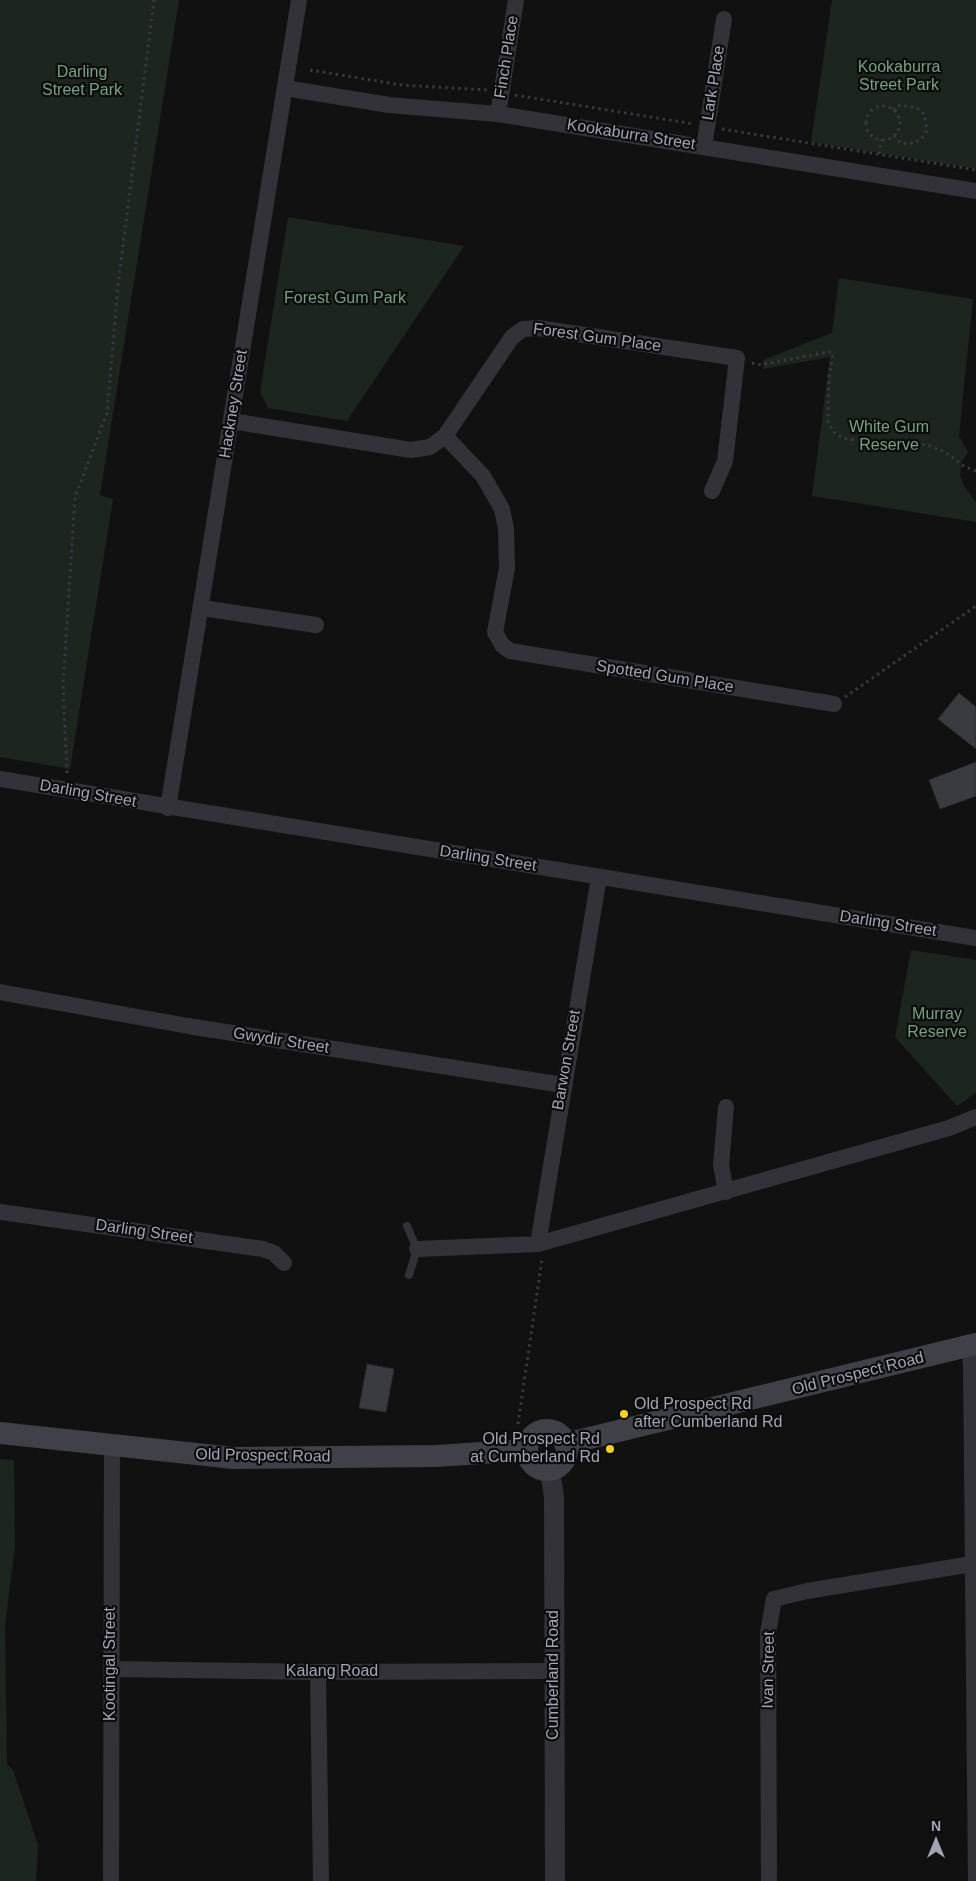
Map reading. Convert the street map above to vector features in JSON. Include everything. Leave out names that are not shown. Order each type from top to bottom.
[{"type":"main road","name":"Old Prospect Road","points":[[566,1444],[972,1345]]},
{"type":"main road","points":[[543,1431],[557,1434],[566,1444],[565,1458],[562,1463],[550,1470],[537,1468],[528,1457],[526,1450],[531,1437],[543,1431]]},
{"type":"main road","name":"Old Prospect Road","points":[[0,1433],[243,1458],[436,1456],[526,1450]]},
{"type":"street","name":"Hackney Street","points":[[168,808],[202,608],[299,0]]},
{"type":"street","name":"Finch Place","points":[[498,114],[516,0]]},
{"type":"street","name":"Lark Place","points":[[704,147],[724,19]]},
{"type":"street","name":"Kookaburra Street","points":[[285,88],[389,105],[498,114],[976,191]]},
{"type":"street","name":"Forest Gum Place","points":[[231,421],[411,450],[430,447],[445,436],[512,337],[524,329],[538,328],[737,358]]},
{"type":"street","points":[[712,491],[725,461],[737,358]]},
{"type":"street","name":"Spotted Gum Place","points":[[445,436],[483,476],[502,509],[507,555],[504,591],[495,623],[495,645],[523,655],[834,704]]},
{"type":"street","points":[[202,608],[316,625]]},
{"type":"street","name":"Darling Street","points":[[0,779],[168,808],[976,938]]},
{"type":"street","name":"Barwon Street","points":[[541,1243],[563,1085],[599,877]]},
{"type":"street","name":"Gwydir Street","points":[[0,992],[188,1026],[563,1085]]},
{"type":"street","points":[[726,1107],[721,1165],[726,1192]]},
{"type":"street","points":[[417,1249],[541,1243],[949,1128],[976,1117]]},
{"type":"street","name":"Darling Street","points":[[0,1212],[263,1249],[274,1253],[284,1263]]},
{"type":"street","points":[[972,1345],[972,1564],[976,1881]]},
{"type":"street","name":"Kootingal Street","points":[[111,1881],[112,1446]]},
{"type":"street","name":"Cumberland Road","points":[[550,1470],[554,1497],[555,1881]]},
{"type":"street","name":"Ivan Street","points":[[769,1881],[768,1633],[774,1599],[807,1591],[972,1564]]},
{"type":"street","name":"Kalang Road","points":[[111,1669],[318,1672],[554,1671]]},
{"type":"street","points":[[318,1672],[321,1881]]},
{"type":"lane","points":[[407,1226],[417,1249],[409,1275]]},
{"type":"path","points":[[67,772],[63,686],[75,497],[107,413],[118,286],[154,0]]},
{"type":"path","points":[[310,70],[402,85],[501,92],[976,170]]},
{"type":"path","points":[[893,110],[900,105],[916,108],[924,114],[927,130],[923,138],[907,144],[900,142],[894,136]]},
{"type":"path","points":[[883,106],[893,110],[899,118],[900,125],[894,136],[881,140],[873,137],[868,132],[866,118],[876,108],[883,106]]},
{"type":"path","points":[[878,154],[881,140]]},
{"type":"path","points":[[737,358],[758,366],[829,352],[833,354],[828,378],[828,422],[834,432],[843,438],[861,441],[928,445],[945,452],[965,467],[976,471]]},
{"type":"path","points":[[834,704],[976,606]]},
{"type":"path","points":[[518,1424],[541,1243]]},
{"type":"green space","name":"Darling Street Park","points":[[0,0],[179,0],[100,495],[113,499],[70,769],[0,757]]},
{"type":"green space","name":"Kookaburra Street Park","points":[[832,0],[976,0],[976,169],[811,142]]},
{"type":"green space","name":"Forest Gum Park","points":[[288,217],[464,246],[347,421],[268,408],[260,392]]},
{"type":"green space","name":"White Gum Reserve","points":[[839,278],[973,299],[959,436],[968,452],[962,461],[960,475],[964,486],[976,502],[976,522],[812,496],[830,357],[763,369],[763,360],[832,333]]},
{"type":"green space","name":"Murray Reserve","points":[[911,950],[976,960],[976,1093],[957,1106],[895,1037]]},
{"type":"green space","points":[[0,1459],[14,1460],[15,1547],[5,1625],[7,1764],[13,1770],[38,1845],[36,1881],[0,1881]]},
{"type":"building","points":[[959,693],[976,707],[976,749],[938,719]]},
{"type":"building","points":[[976,762],[976,796],[940,809],[929,780]]},
{"type":"building","points":[[367,1364],[394,1369],[386,1412],[359,1408]]},
{"type":"place","name":"Old Prospect Rd after Cumberland Rd","points":[[624,1414]]},
{"type":"place","name":"Old Prospect Rd at Cumberland Rd","points":[[610,1449]]}]
